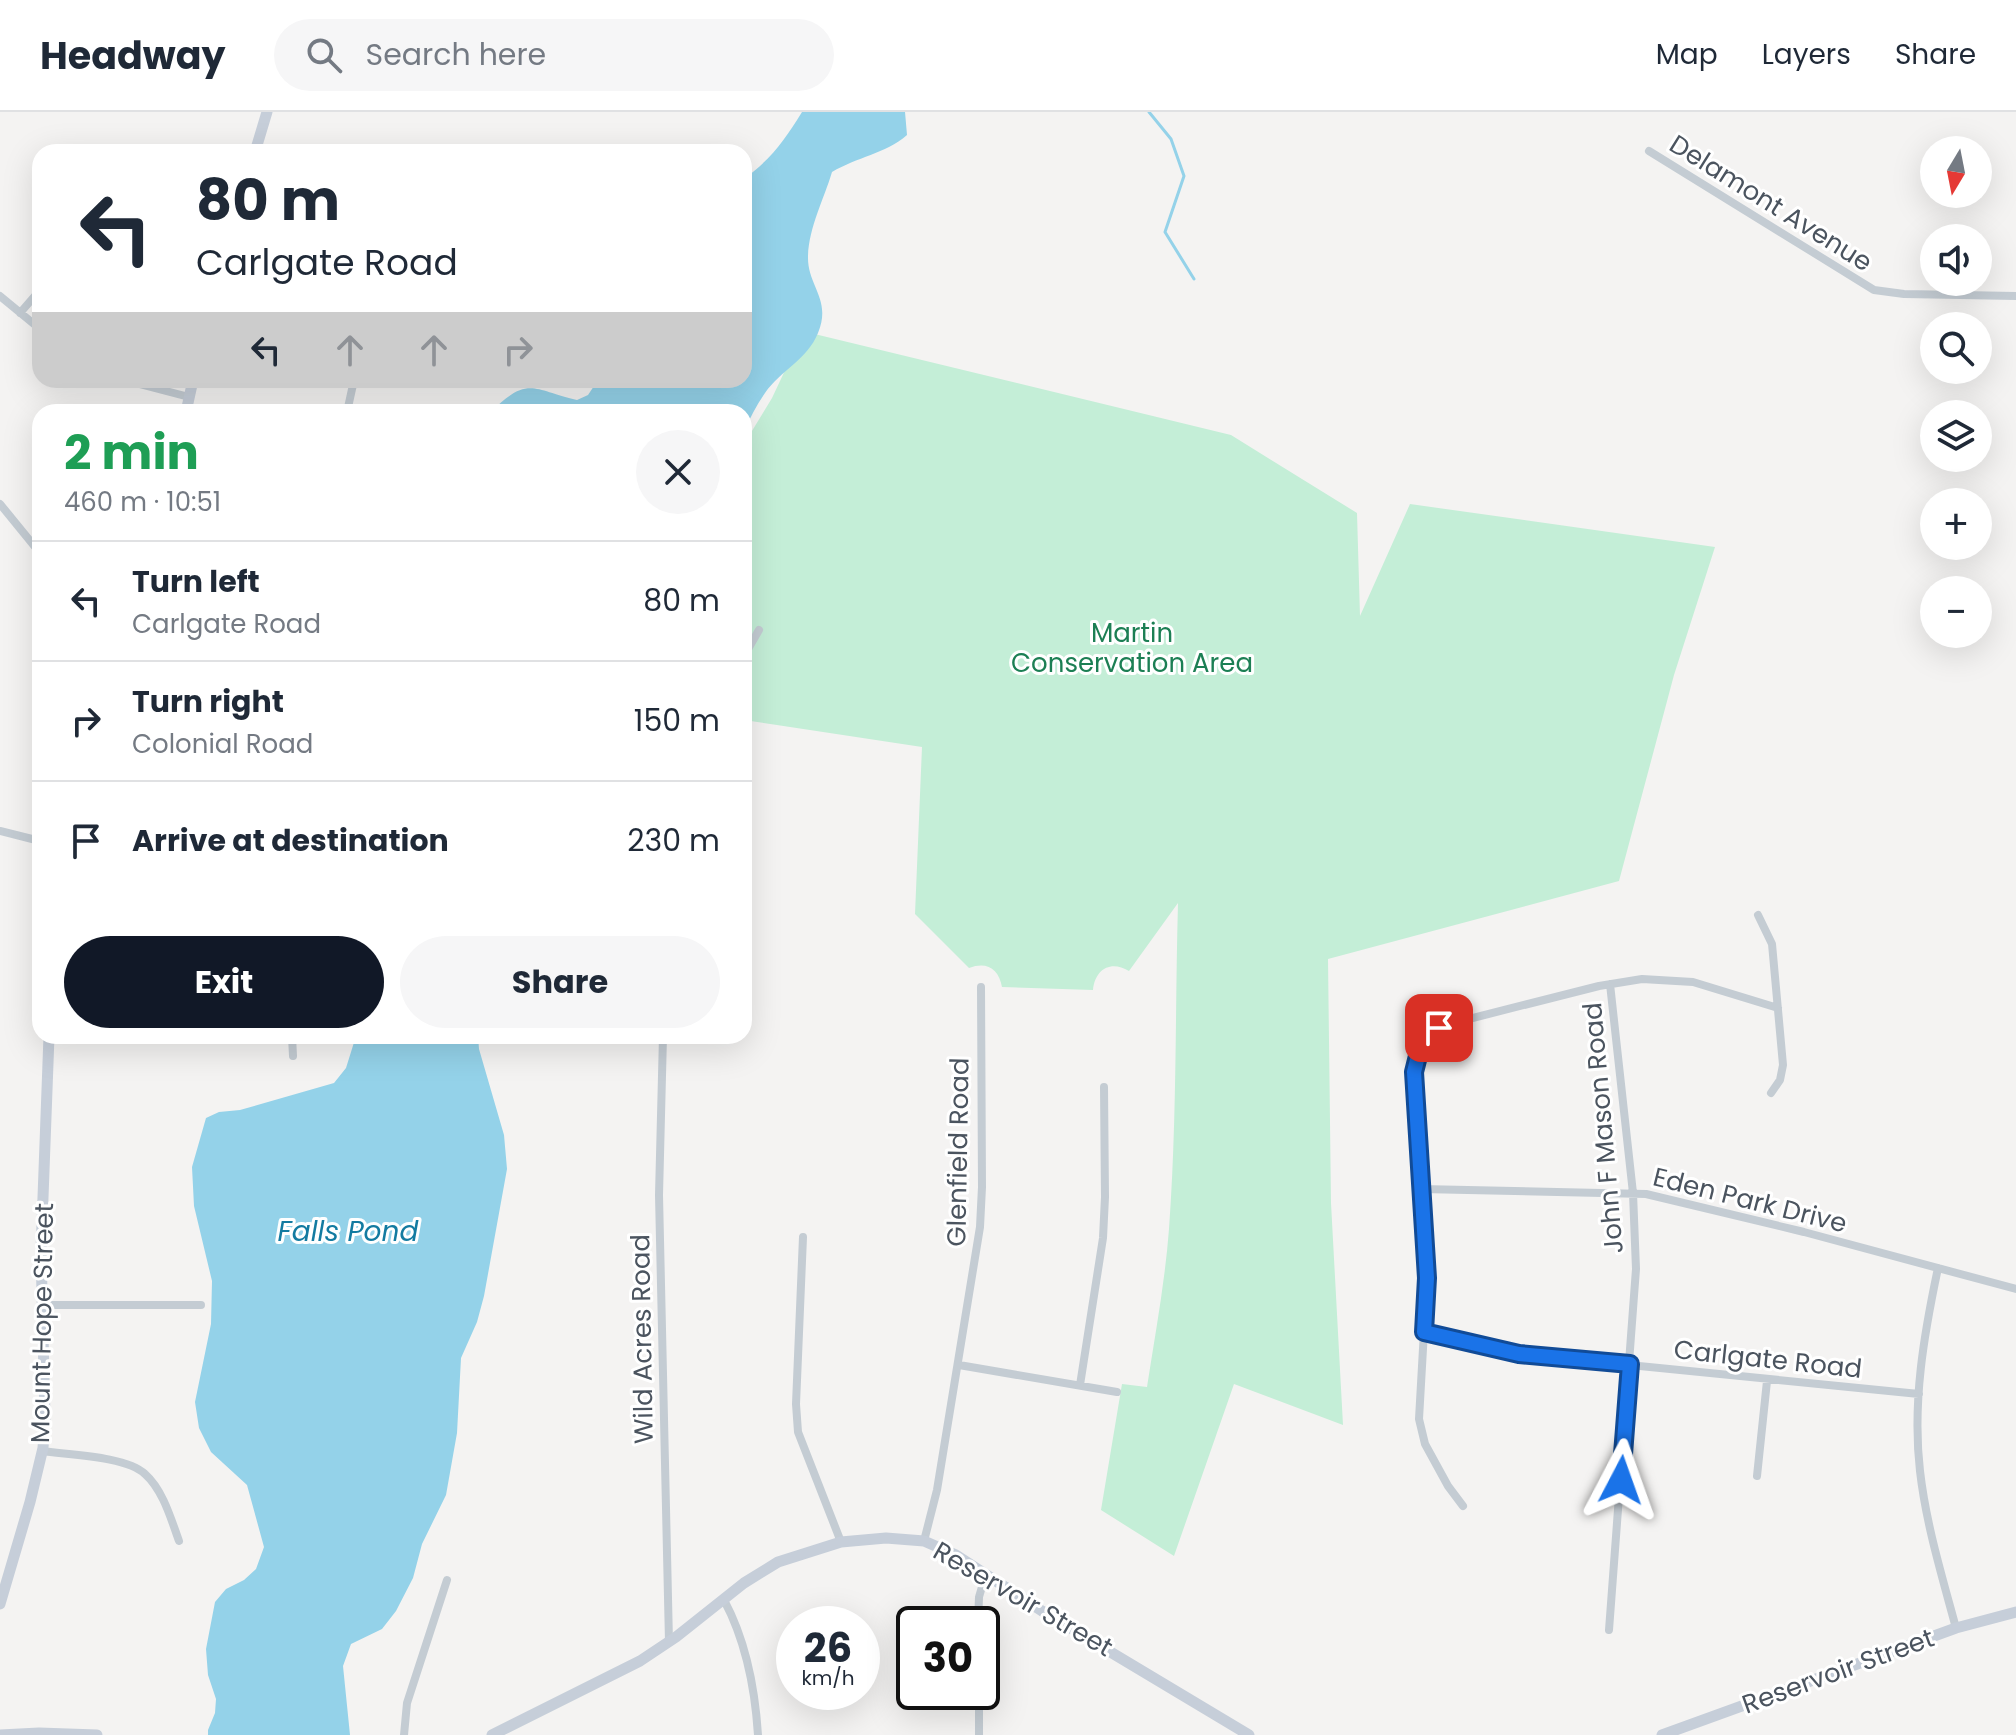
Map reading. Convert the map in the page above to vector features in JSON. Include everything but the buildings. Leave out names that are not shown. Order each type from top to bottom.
[{"type":"street","points":[[257,144],[267,112]]},
{"type":"street","name":"Delamont Avenue","points":[[1649,151],[1874,290],[1904,294],[2016,296]]},
{"type":"street","points":[[0,296],[32,323]]},
{"type":"street","points":[[20,313],[32,299]]},
{"type":"street","points":[[155,388],[189,397]]},
{"type":"street","points":[[188,404],[191,388]]},
{"type":"street","points":[[0,504],[32,543]]},
{"type":"street","points":[[752,642],[759,630]]},
{"type":"street","points":[[0,831],[32,839]]},
{"type":"street","points":[[1758,915],[1772,944],[1783,1065],[1780,1080],[1771,1093]]},
{"type":"street","points":[[1463,1506],[1425,1444],[1419,1419],[1427,1278],[1414,1072],[1417,1056],[1426,1040],[1439,1028],[1449,1024],[1642,979],[1682,981],[1778,1008]]},
{"type":"street","name":"John F Mason Road","points":[[1609,1630],[1636,1269],[1633,1193],[1610,984]]},
{"type":"street","name":"Glenfield Road","points":[[924,1541],[937,1490],[959,1365],[981,1214],[981,987]]},
{"type":"street","name":"Mount Hope Street","points":[[0,1604],[30,1502],[42,1451],[45,1418],[41,1251],[49,1044]]},
{"type":"street","points":[[292,1044],[293,1056]]},
{"type":"street","name":"Wild Acres Road","points":[[663,1044],[659,1195],[669,1642]]},
{"type":"street","points":[[1080,1385],[1103,1238],[1104,1087]]},
{"type":"street","name":"Eden Park Drive","points":[[1421,1189],[1633,1193],[1791,1228],[2016,1289]]},
{"type":"street","points":[[803,1237],[796,1389],[798,1432],[841,1542]]},
{"type":"street","points":[[1938,1268],[1924,1341],[1918,1441],[1923,1495],[1956,1628]]},
{"type":"street","points":[[43,1305],[201,1305]]},
{"type":"street","name":"Carlgate Road","points":[[1424,1332],[1519,1354],[1919,1394]]},
{"type":"street","points":[[959,1365],[1117,1392]]},
{"type":"street","points":[[1757,1476],[1767,1381]]},
{"type":"street","points":[[42,1451],[130,1465],[144,1473],[155,1485],[179,1541]]},
{"type":"street","name":"Reservoir Street","points":[[492,1735],[603,1681],[669,1642],[744,1583],[778,1562],[841,1542],[886,1538],[924,1541],[956,1555],[1042,1611],[1249,1735]]},
{"type":"street","points":[[979,1606],[986,1573]]},
{"type":"street","points":[[404,1735],[407,1703],[447,1580]]},
{"type":"street","points":[[724,1600],[737,1624],[747,1663],[758,1735]]},
{"type":"street","name":"Reservoir Street","points":[[1662,1735],[1956,1628],[2016,1612]]},
{"type":"street","points":[[979,1710],[979,1735]]},
{"type":"street","points":[[0,1735],[97,1735]]},
{"type":"green space","name":"Martin Conservation Area","points":[[798,330],[1231,435],[1357,513],[1360,616],[1410,504],[1715,547],[1674,675],[1619,881],[1328,959],[1331,1203],[1343,1425],[1234,1384],[1174,1556],[1101,1510],[1122,1384],[1147,1387],[1165,1269],[1173,1148],[1178,903],[1129,971],[1116,966],[1105,968],[1097,977],[1093,990],[1002,987],[995,971],[981,965],[969,968],[915,914],[922,747],[752,721],[752,431],[788,364]]},
{"type":"water","points":[[802,112],[905,112],[907,135],[890,147],[832,172],[814,224],[808,256],[811,276],[821,302],[822,321],[807,351],[765,393],[752,415],[752,404],[500,404],[514,393],[531,388],[577,400],[588,395],[593,388],[752,388],[752,172],[789,132]]},
{"type":"water","name":"Falls Pond","points":[[354,1044],[479,1044],[504,1135],[507,1169],[484,1296],[477,1322],[461,1358],[457,1433],[446,1495],[422,1544],[413,1578],[396,1611],[382,1629],[351,1644],[343,1666],[350,1735],[208,1735],[216,1699],[208,1675],[206,1649],[215,1602],[226,1589],[244,1580],[256,1569],[264,1547],[247,1485],[211,1452],[199,1428],[195,1402],[211,1324],[212,1281],[194,1206],[192,1167],[206,1118],[334,1083],[346,1068]]},
{"type":"waterway","points":[[1149,112],[1171,139],[1184,176],[1165,232],[1194,279]]},
{"type":"route","points":[[1439,1028],[1420,1048],[1414,1072],[1427,1278],[1424,1332],[1519,1354],[1630,1364],[1621,1480]]}]
